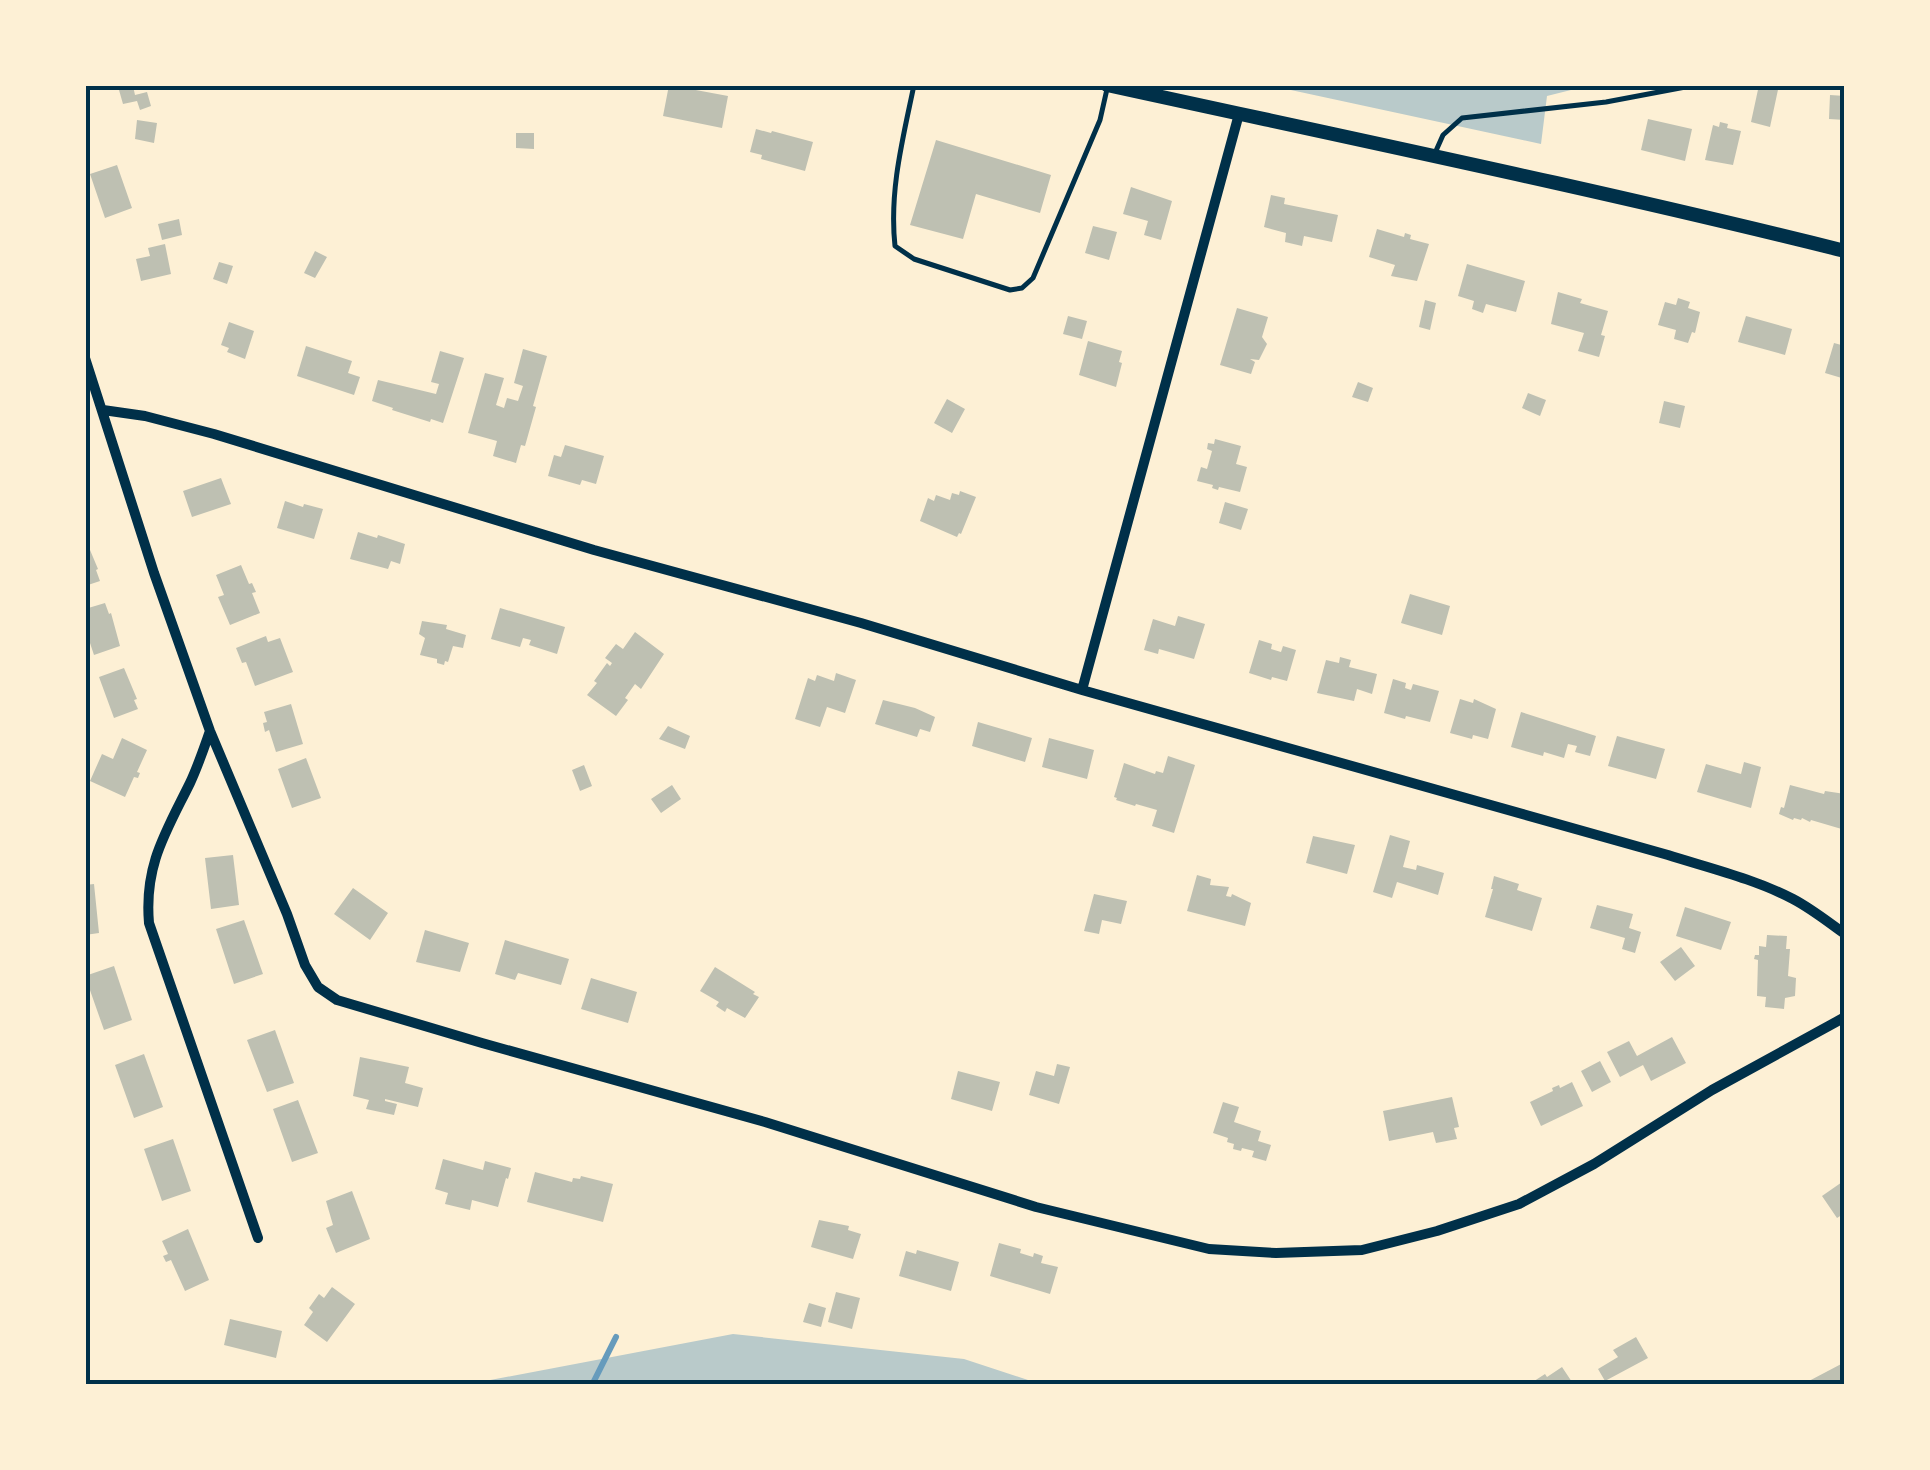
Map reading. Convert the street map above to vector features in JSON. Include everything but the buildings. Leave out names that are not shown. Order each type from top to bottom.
[{"type":"main road","points":[[1108,85],[1434,155],[1845,251]]},
{"type":"street","points":[[1082,690],[1240,114]]},
{"type":"street","points":[[85,358],[210,731],[311,978],[337,1000],[764,1122],[1036,1207],[1209,1249],[1276,1253],[1362,1250],[1519,1204],[1845,1017]]},
{"type":"street","points":[[103,410],[145,416],[214,434],[594,550],[1684,860],[1791,898],[1845,934]]},
{"type":"street","points":[[210,731],[193,778],[161,839],[150,870],[149,923],[258,1238]]},
{"type":"lane","points":[[914,85],[895,178],[896,246],[914,259],[1010,290],[1022,288],[1033,278],[1100,120],[1108,85]]},
{"type":"lane","points":[[1434,155],[1443,135],[1462,118],[1606,102],[1696,85]]},
{"type":"shaded area","points":[[1268,85],[1591,85],[1547,96],[1541,144]]},
{"type":"shaded area","points":[[733,1334],[964,1359],[1043,1385],[464,1385]]},
{"type":"waterway","points":[[592,1385],[616,1337]]}]
